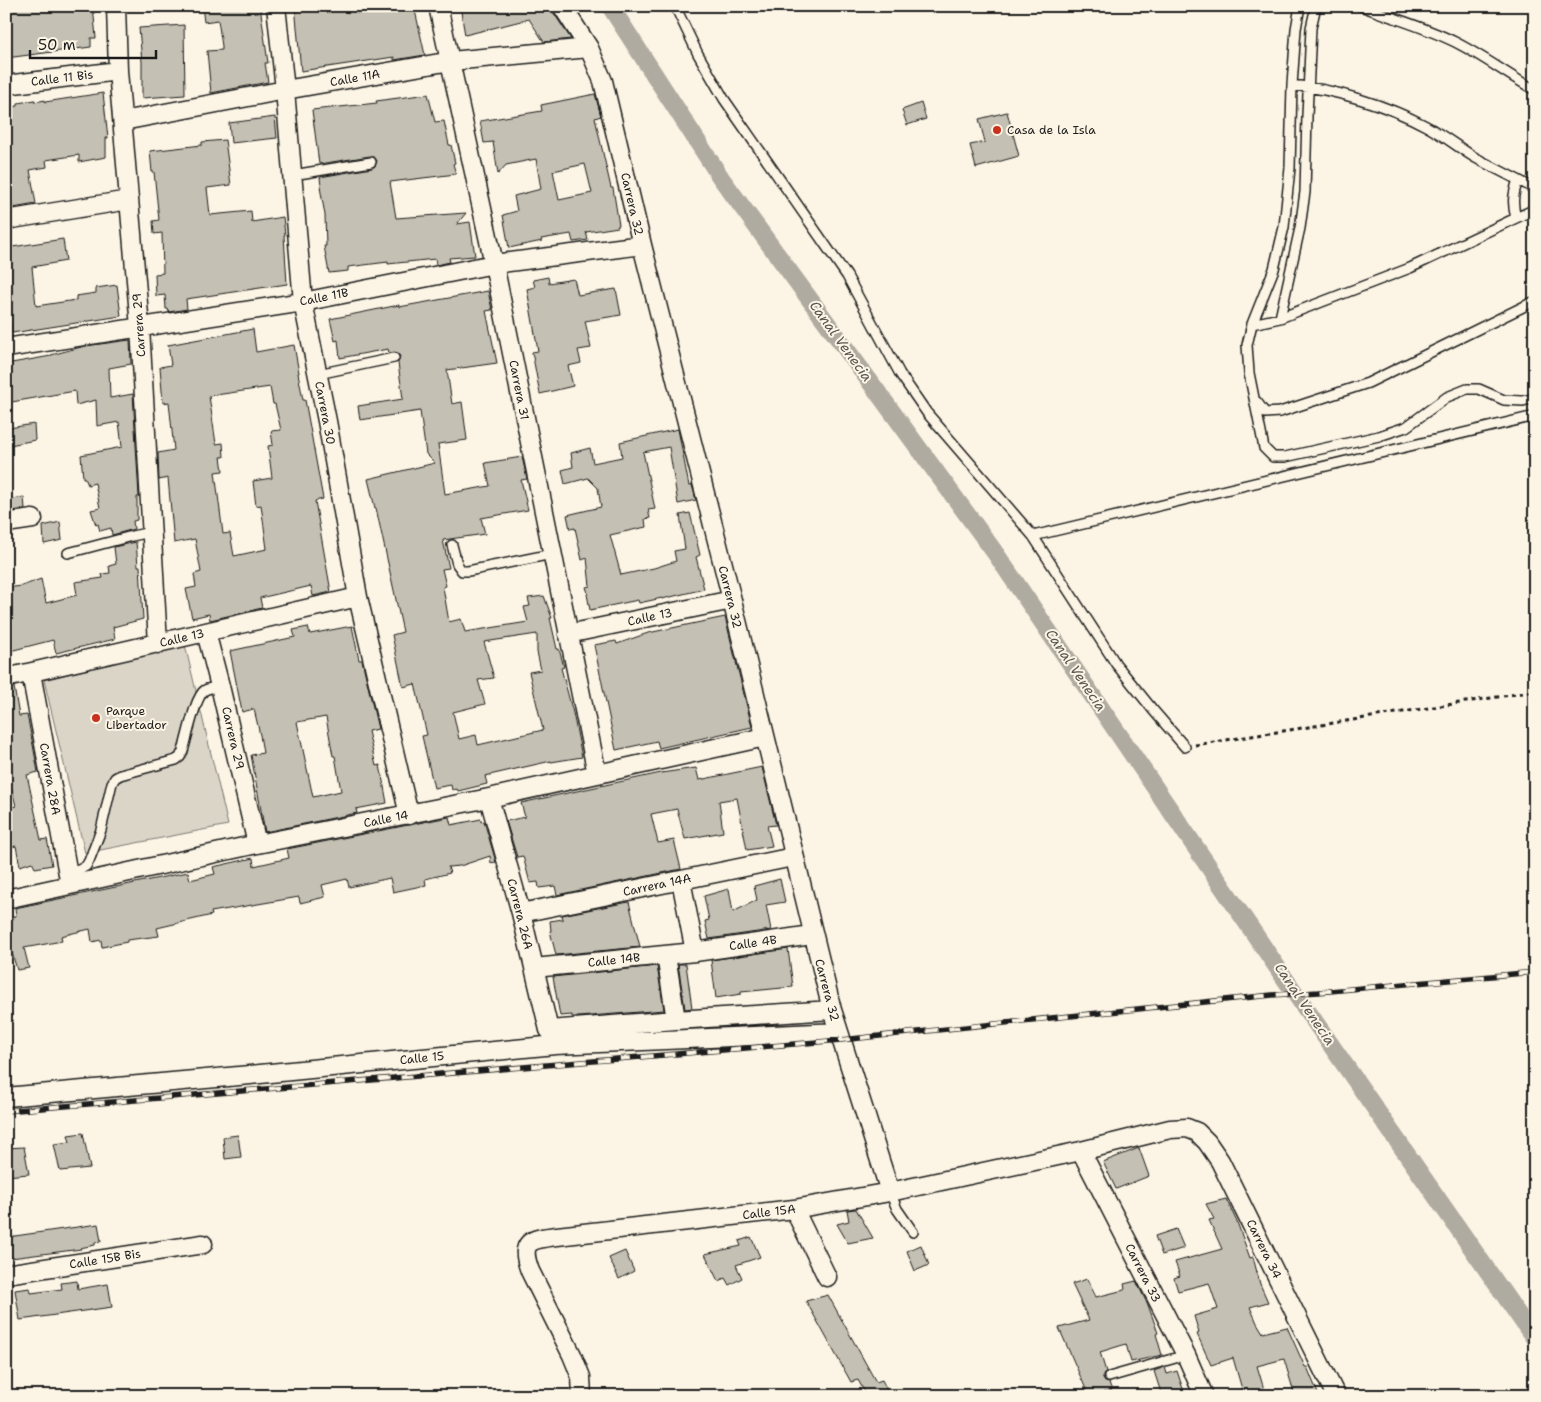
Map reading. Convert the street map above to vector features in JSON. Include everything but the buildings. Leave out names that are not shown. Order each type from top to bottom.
[{"type":"street","name":"Carrera 29","points":[[116,6],[118,71],[140,327],[158,644]]},
{"type":"street","name":"Carrera 30","points":[[276,6],[286,90],[303,302],[328,421],[358,597],[409,815]]},
{"type":"street","name":"Carrera 31","points":[[438,6],[494,264],[597,774]]},
{"type":"street","name":"Carrera 32","points":[[562,6],[589,48],[603,81],[642,245],[732,600],[812,935],[838,1032],[890,1192]]},
{"type":"street","name":"Calle 11A","points":[[123,121],[451,61],[589,48]]},
{"type":"street","name":"Calle 11 Bis","points":[[6,85],[118,71]]},
{"type":"street","points":[[6,220],[129,200]]},
{"type":"street","name":"Calle 11B","points":[[6,348],[303,302],[494,264],[642,245]]},
{"type":"street","points":[[6,523],[34,519]]},
{"type":"street","name":"Calle 13","points":[[6,678],[358,597]]},
{"type":"street","name":"Calle 13","points":[[568,634],[732,600]]},
{"type":"street","name":"Carrera 29","points":[[206,632],[258,844]]},
{"type":"street","name":"Carrera 28A","points":[[31,673],[69,878]]},
{"type":"street","name":"Calle 14","points":[[6,899],[69,878],[409,815],[765,737]]},
{"type":"street","name":"Carrera 26A","points":[[489,798],[549,1030],[676,1020]]},
{"type":"street","name":"Carrera 14A","points":[[520,913],[793,857]]},
{"type":"street","points":[[681,880],[694,952]]},
{"type":"street","name":"Calle 4B","points":[[694,952],[812,935]]},
{"type":"street","name":"Calle 14B","points":[[534,968],[694,952]]},
{"type":"street","points":[[666,955],[676,1020],[832,1010]]},
{"type":"street","name":"Calle 15","points":[[6,1097],[554,1045],[838,1032]]},
{"type":"street","name":"Carrera 34","points":[[1170,1129],[1186,1128],[1197,1132],[1207,1142],[1220,1161],[1336,1396]]},
{"type":"street","name":"Calle 15A","points":[[582,1396],[581,1377],[572,1355],[530,1271],[525,1257],[527,1246],[532,1241],[539,1238],[794,1210],[1081,1152],[1170,1129]]},
{"type":"street","name":"Carrera 33","points":[[1081,1152],[1186,1355],[1204,1396]]},
{"type":"street","points":[[794,1210],[827,1277]]},
{"type":"street","name":"Calle 15B Bis","points":[[6,1274],[203,1244]]},
{"type":"lane","points":[[675,6],[698,54],[724,99],[847,276],[900,374],[927,413],[1033,536],[1116,664],[1185,747]]},
{"type":"lane","points":[[1300,6],[1296,29],[1292,86],[1290,168],[1284,227],[1274,270],[1252,324],[1247,345],[1250,373],[1264,448],[1273,457],[1285,457],[1379,436],[1406,427],[1447,397],[1467,389],[1479,388],[1504,400],[1523,401],[1535,398]]},
{"type":"lane","points":[[1280,318],[1300,228],[1305,192],[1311,28],[1316,6]]},
{"type":"lane","points":[[1361,6],[1454,41],[1535,90]]},
{"type":"lane","points":[[1292,86],[1308,87],[1364,101],[1425,126],[1474,156],[1535,189]]},
{"type":"lane","points":[[292,175],[371,162]]},
{"type":"lane","points":[[1516,218],[1513,201],[1518,180]]},
{"type":"lane","points":[[1252,324],[1280,318],[1410,268],[1535,208]]},
{"type":"lane","points":[[1255,398],[1265,413],[1280,412],[1368,384],[1535,302]]},
{"type":"lane","points":[[318,374],[394,358]]},
{"type":"lane","points":[[1033,536],[1535,416]]},
{"type":"lane","points":[[68,553],[151,532]]},
{"type":"lane","points":[[452,545],[456,564],[462,570],[468,571],[552,554]]},
{"type":"lane","points":[[69,878],[86,866],[89,861],[101,830],[112,783],[120,775],[176,760],[180,757],[200,695],[206,689],[220,686]]},
{"type":"lane","points":[[890,1192],[897,1209],[913,1232]]},
{"type":"lane","points":[[1109,1377],[1186,1355]]},
{"type":"path","points":[[1185,747],[1535,691]]},
{"type":"shaded area","name":"Parque Libertador","points":[[185,645],[228,825],[85,853],[44,680]]},
{"type":"waterway","name":"Canal Venecia","points":[[610,6],[721,178],[996,554],[1281,973],[1535,1339]]},
{"type":"railway","points":[[6,1111],[841,1040],[1272,995],[1535,972]]},
{"type":"place","name":"Casa de la Isla","points":[[997,130]]},
{"type":"place","name":"Parque Libertador","points":[[96,718]]}]
